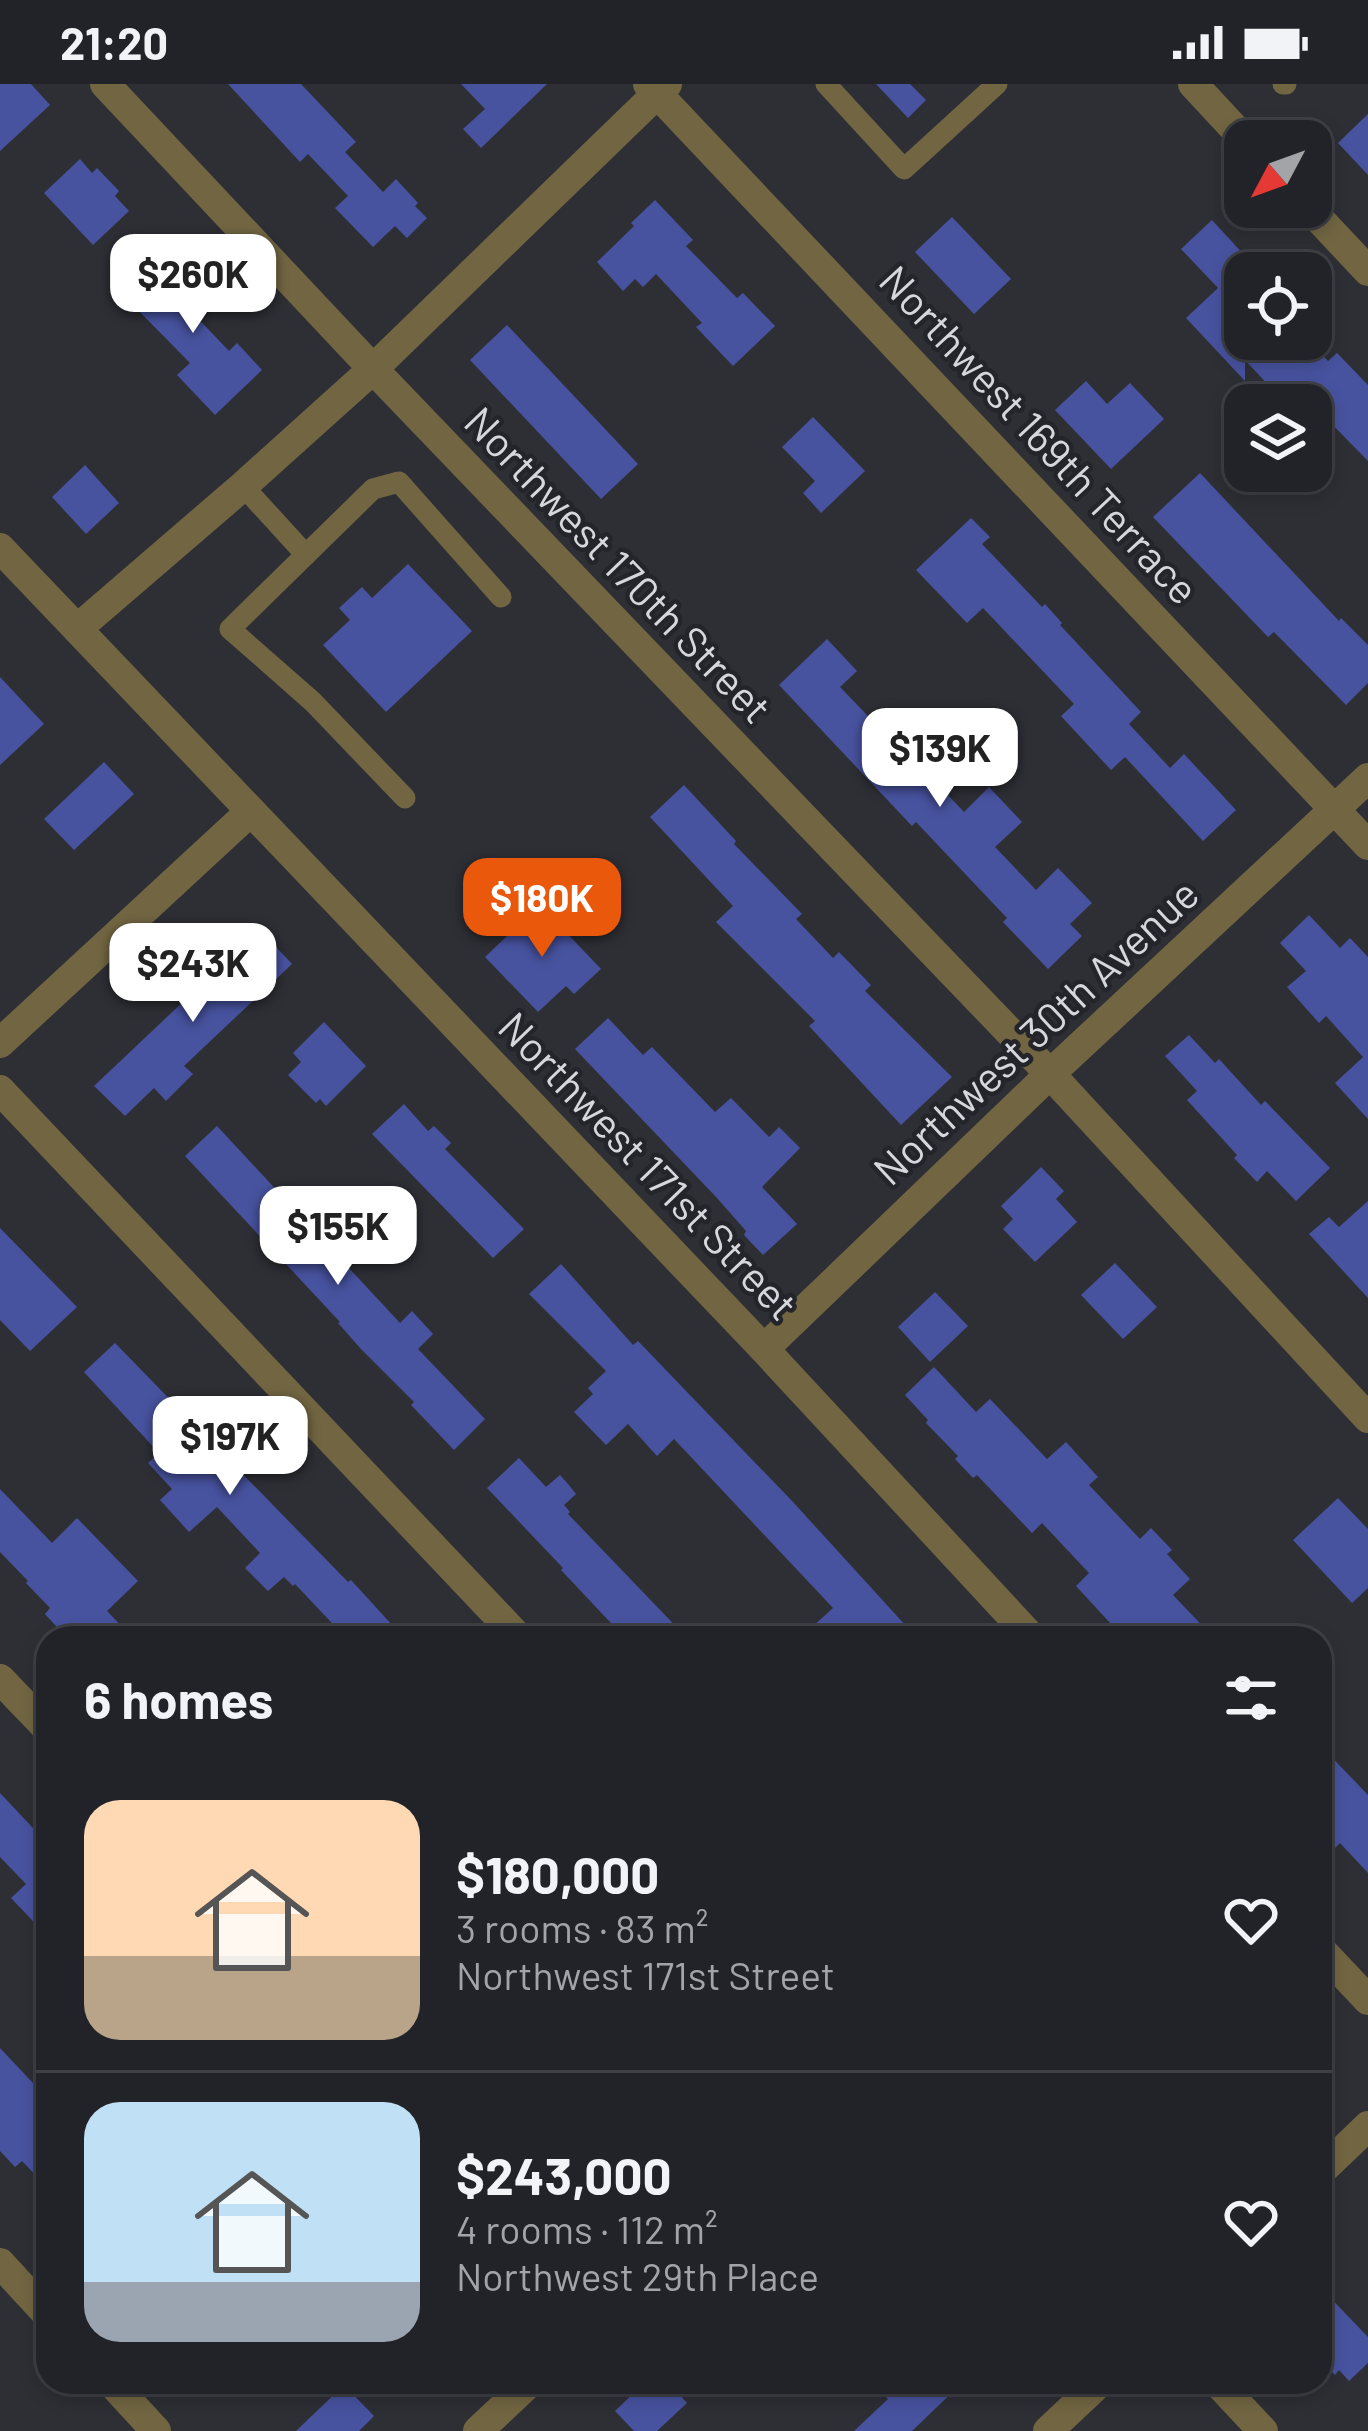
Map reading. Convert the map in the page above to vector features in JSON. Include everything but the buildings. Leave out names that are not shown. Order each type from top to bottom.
[{"type":"street","name":"Northwest 170th Street","points":[[105,84],[1050,1074],[1368,1418]]},
{"type":"street","points":[[76,629],[373,369],[658,87]]},
{"type":"street","name":"Northwest 169th Terrace","points":[[658,87],[1368,844]]},
{"type":"street","points":[[1202,87],[1229,120]]},
{"type":"street","points":[[1328,228],[1368,271]]},
{"type":"street","name":"Northwest 171st Street","points":[[0,548],[764,1348],[1021,1626]]},
{"type":"street","name":"Northwest 30th Avenue","points":[[764,1348],[1368,778]]},
{"type":"street","points":[[0,1043],[251,811]]},
{"type":"street","points":[[0,1090],[508,1626]]},
{"type":"street","points":[[0,1678],[36,1716]]},
{"type":"street","points":[[1332,1961],[1368,2000]]},
{"type":"street","points":[[1332,2160],[1368,2126]]},
{"type":"street","points":[[0,2263],[36,2302]]},
{"type":"street","points":[[122,2394],[156,2431]]},
{"type":"street","points":[[478,2431],[517,2394]]},
{"type":"street","points":[[1048,2431],[1087,2394]]},
{"type":"street","points":[[1228,2394],[1263,2431]]},
{"type":"lane","points":[[826,84],[904,169],[997,84]]},
{"type":"lane","points":[[405,798],[313,702],[230,629],[373,489],[399,482],[501,597]]},
{"type":"lane","points":[[243,486],[306,555]]}]
